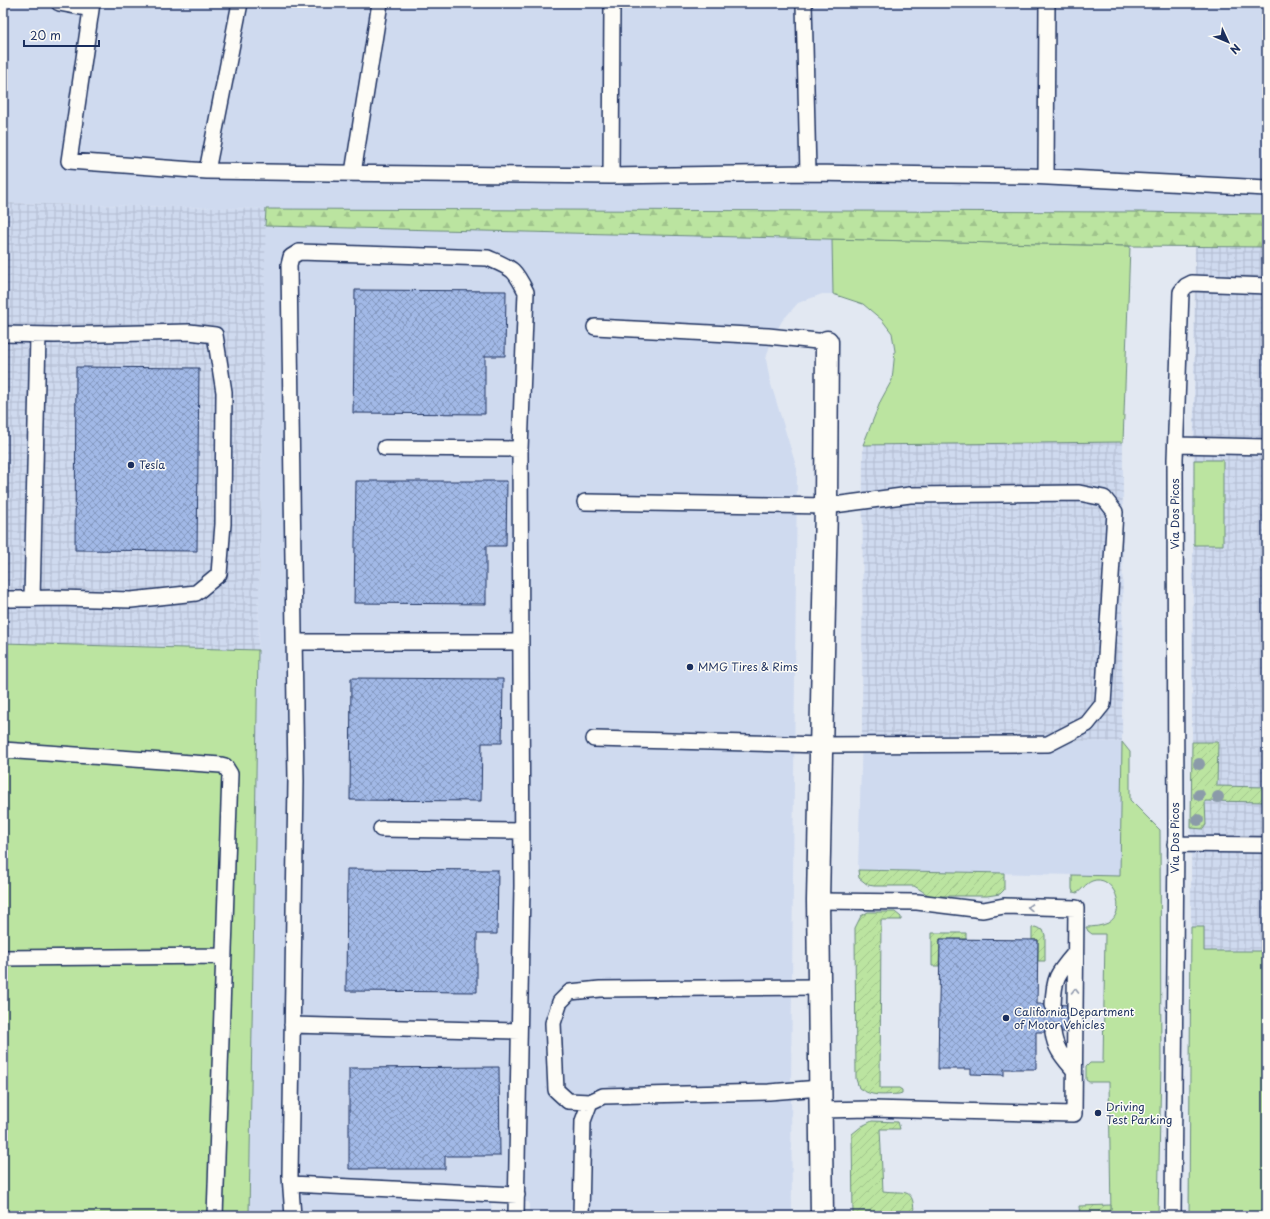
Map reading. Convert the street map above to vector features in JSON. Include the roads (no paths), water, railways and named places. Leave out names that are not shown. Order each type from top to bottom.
[{"type":"street","points":[[822,1216],[818,901],[826,506],[827,342]]},
{"type":"lane","points":[[59,3],[91,6],[69,161],[207,171],[611,176],[808,174],[1046,177],[1267,188]]},
{"type":"lane","points":[[207,171],[240,3]]},
{"type":"lane","points":[[353,174],[380,3]]},
{"type":"lane","points":[[611,176],[612,3]]},
{"type":"lane","points":[[804,3],[808,174]]},
{"type":"lane","points":[[1046,177],[1047,3]]},
{"type":"lane","points":[[292,1216],[292,1025],[296,781],[289,265],[291,258],[299,252],[488,258],[509,267],[517,274],[526,292],[520,449],[522,886],[516,1216]]},
{"type":"lane","name":"Via Dos Picos","points":[[1173,1216],[1175,452],[1181,292],[1186,286],[1192,283],[1267,286]]},
{"type":"lane","points":[[595,327],[768,336],[827,342]]},
{"type":"lane","points":[[3,334],[189,332],[214,335],[224,392],[223,524],[219,574],[196,593],[131,600],[3,599]]},
{"type":"lane","points":[[32,599],[38,334]]},
{"type":"lane","points":[[1175,452],[1267,447]]},
{"type":"lane","points":[[385,448],[520,449]]},
{"type":"lane","points":[[585,502],[826,506],[910,495],[1079,493],[1104,498],[1115,512],[1103,704],[1087,724],[1048,744],[822,745],[594,739]]},
{"type":"lane","points":[[294,642],[521,642]]},
{"type":"lane","points":[[3,750],[225,766],[230,774],[215,1216]]},
{"type":"lane","points":[[381,829],[521,831]]},
{"type":"lane","points":[[1175,844],[1267,845]]},
{"type":"lane","points":[[818,901],[917,902],[983,910],[1004,906],[1076,908],[1073,1069],[1074,1114],[879,1109],[821,1110]]},
{"type":"lane","points":[[1053,1005],[1054,987],[1057,976],[1075,953]]},
{"type":"lane","points":[[3,958],[224,956]]},
{"type":"lane","points":[[820,987],[600,989],[570,992],[560,1002],[553,1023],[556,1090],[568,1101],[590,1102],[603,1096],[769,1092],[820,1088]]},
{"type":"lane","points":[[292,1025],[519,1031]]},
{"type":"lane","points":[[1053,1032],[1055,1046],[1073,1069]]},
{"type":"lane","points":[[581,1216],[583,1121],[590,1102]]},
{"type":"lane","points":[[291,1184],[517,1195]]},
{"type":"place","name":"Tesla","points":[[131,465]]},
{"type":"place","name":"MMG Tires & Rims","points":[[690,667]]},
{"type":"place","name":"California Department of Motor Vehicles","points":[[1006,1018]]},
{"type":"place","name":"Driving Test Parking","points":[[1098,1113]]}]
